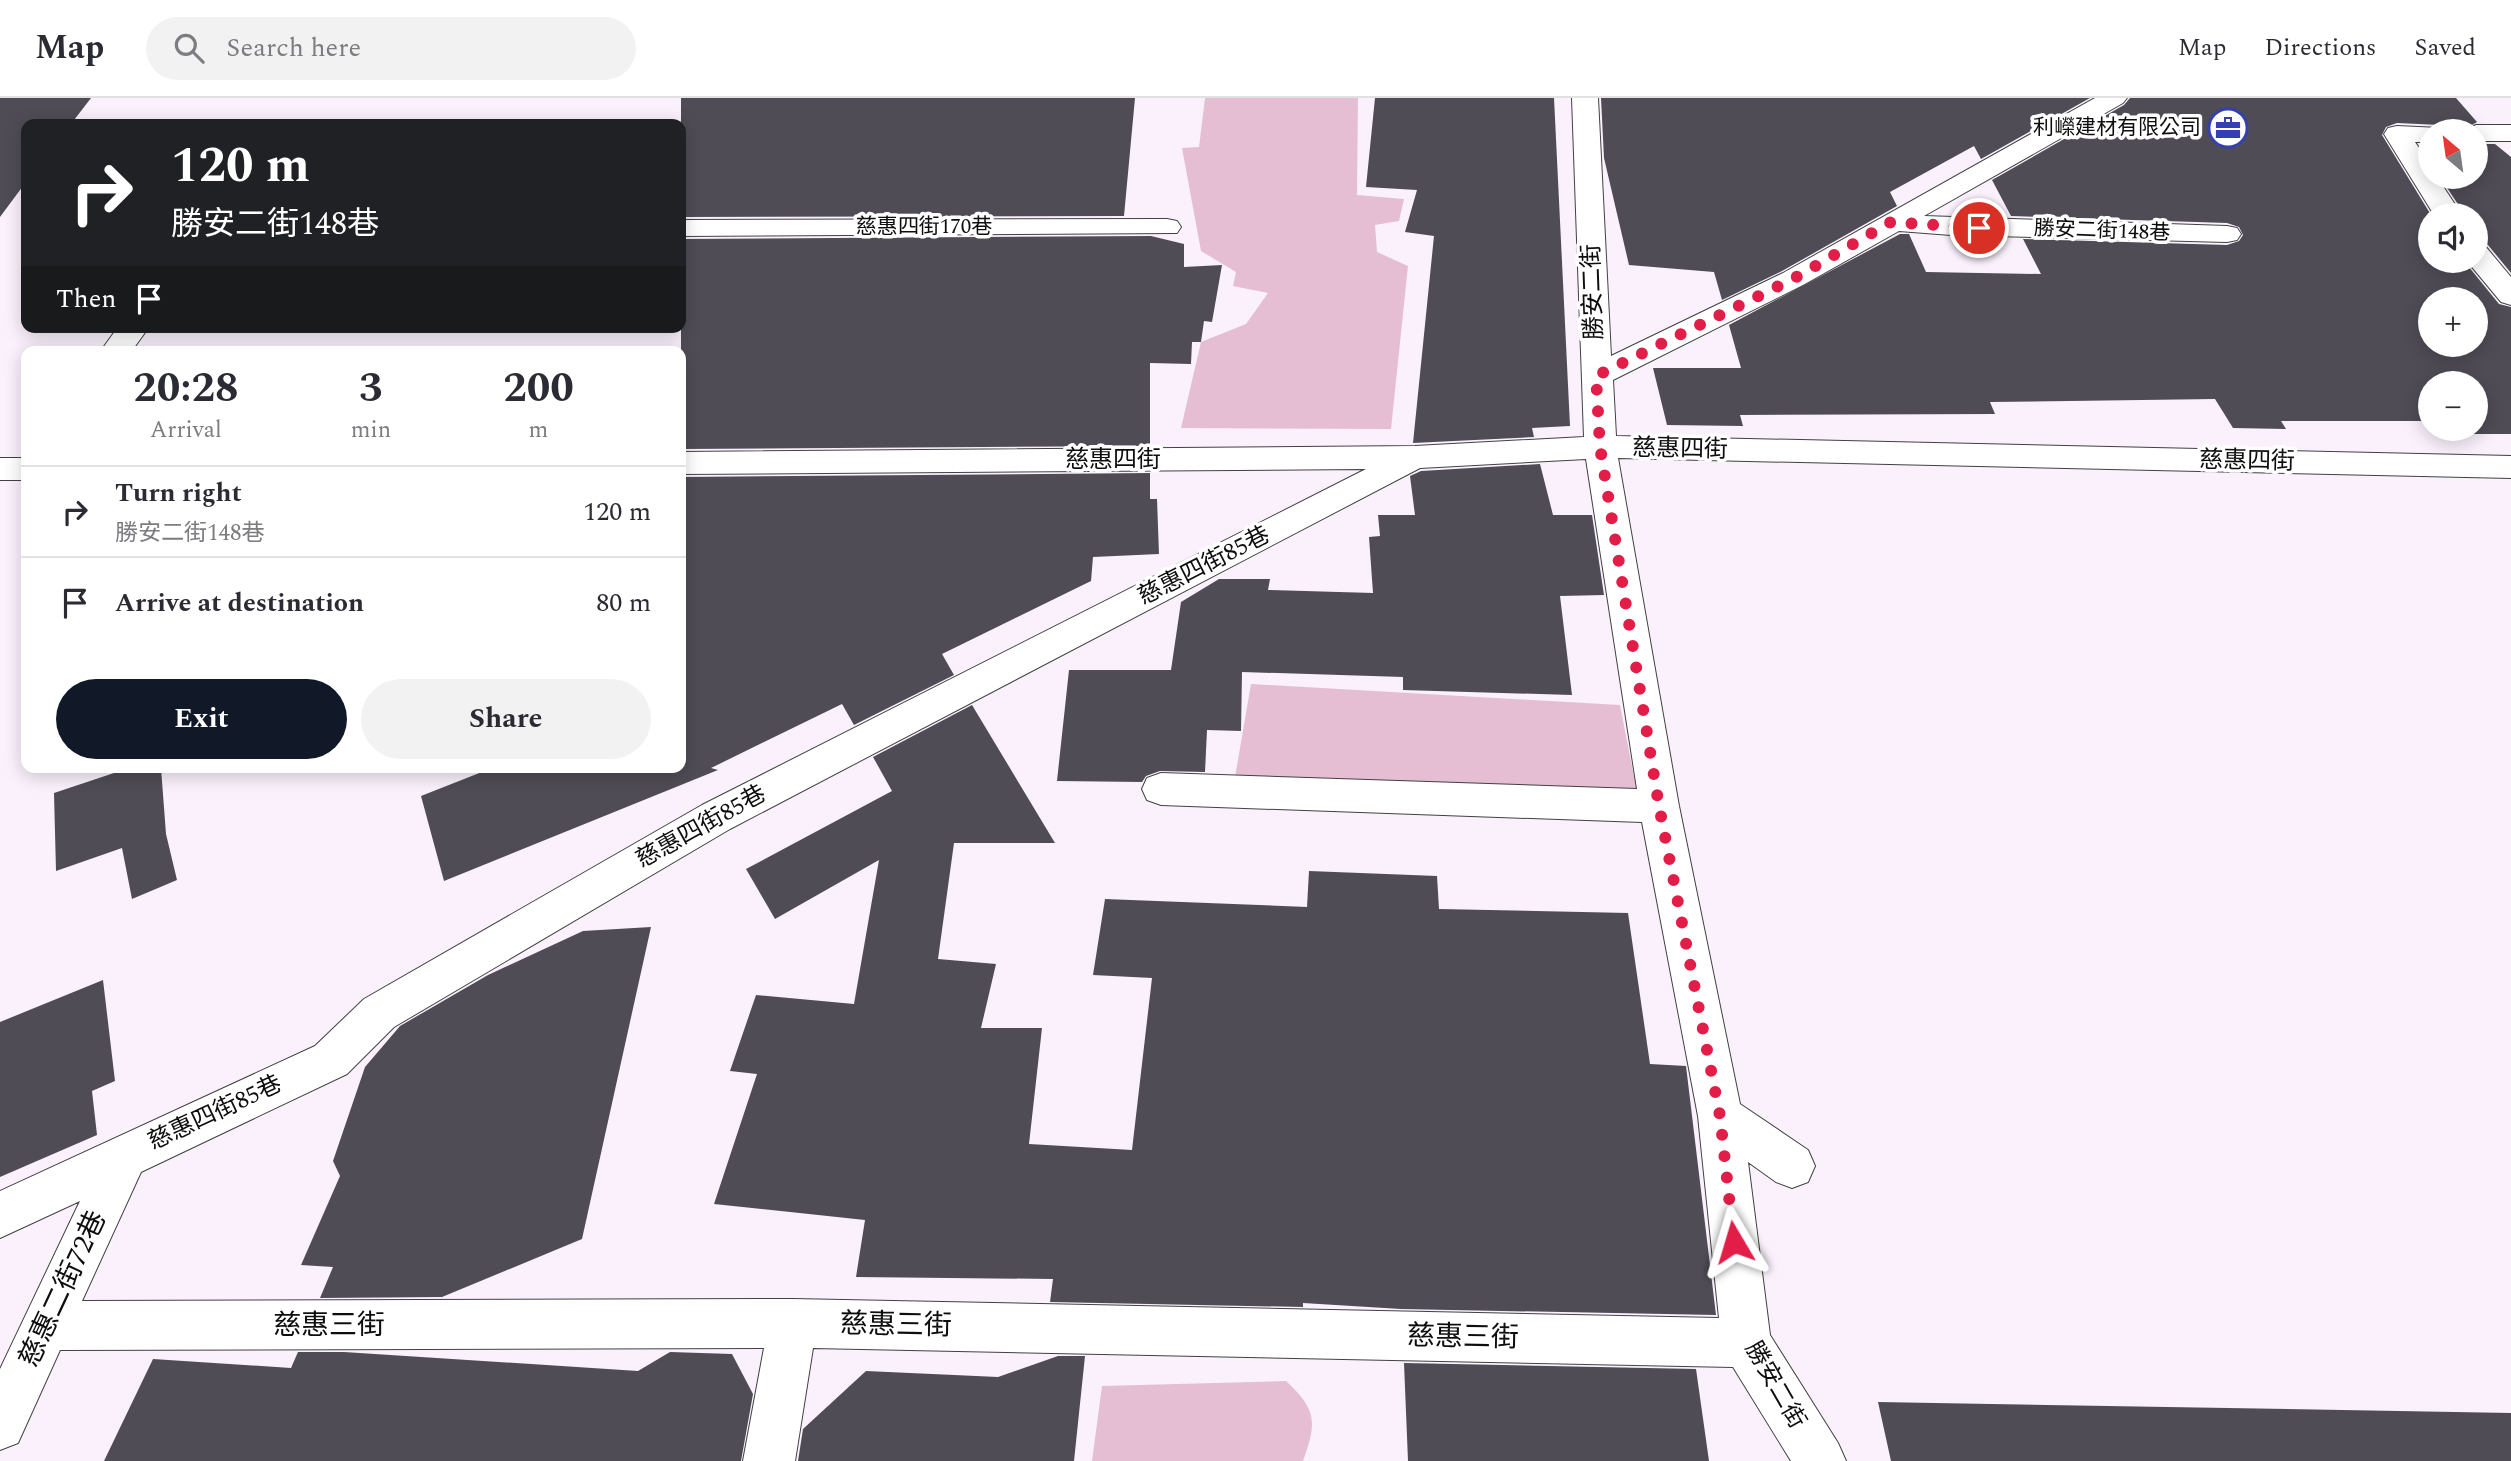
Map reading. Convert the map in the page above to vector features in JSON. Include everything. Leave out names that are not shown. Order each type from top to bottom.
[{"type":"street","name":"勝安二街","points":[[1585,98],[1600,447],[1659,806],[1720,1116],[1746,1343],[1821,1461]]},
{"type":"street","points":[[1596,376],[1793,279],[2114,98]]},
{"type":"street","points":[[2488,134],[2511,133]]},
{"type":"street","points":[[2418,134],[2398,134],[2418,166]]},
{"type":"street","name":"勝安二街148巷","points":[[1891,222],[1951,227],[2227,234]]},
{"type":"street","name":"慈惠四街170巷","points":[[686,228],[1167,227]]},
{"type":"street","points":[[2488,268],[2511,296]]},
{"type":"street","name":"慈惠四街","points":[[686,463],[1415,457],[1600,447],[2511,467]]},
{"type":"street","name":"慈惠四街85巷","points":[[0,1215],[331,1060],[379,1013],[716,817],[1415,457]]},
{"type":"street","points":[[1161,789],[1659,806]]},
{"type":"street","points":[[1720,1116],[1792,1166]]},
{"type":"street","name":"慈惠二街72巷","points":[[0,1425],[126,1154]]},
{"type":"street","points":[[769,1461],[793,1323]]},
{"type":"street","name":"慈惠三街","points":[[46,1326],[793,1323],[1746,1343]]},
{"type":"shaded area","points":[[1205,98],[1358,98],[1357,195],[1404,199],[1399,221],[1375,225],[1377,252],[1408,266],[1391,429],[1181,428],[1201,342],[1246,324],[1268,293],[1233,286],[1236,272],[1201,251],[1182,148],[1199,147]]},
{"type":"shaded area","points":[[1251,684],[1620,705],[1638,797],[1234,783]]},
{"type":"shaded area","points":[[1286,1381],[1304,1400],[1311,1417],[1311,1436],[1303,1461],[1092,1461],[1102,1386]]},
{"type":"building","points":[[0,98],[91,98],[75,119],[21,119],[21,189],[0,217]]},
{"type":"building","points":[[681,98],[1135,98],[1124,216],[686,217],[686,119],[681,119]]},
{"type":"building","points":[[1375,98],[1554,98],[1570,426],[1532,428],[1534,437],[1413,443],[1434,236],[1405,232],[1417,190],[1366,187]]},
{"type":"building","points":[[1601,98],[2090,98],[1981,159],[1974,146],[1890,192],[1897,206],[1782,271],[1722,300],[1714,272],[1629,265],[1604,158]]},
{"type":"building","points":[[2130,98],[2456,98],[2474,119],[2418,119],[2418,124],[2397,123],[2386,127],[2382,135],[2424,203],[2418,203],[2418,273],[2474,273],[2485,287],[2418,287],[2418,357],[2488,357],[2488,290],[2499,304],[2511,307],[2511,434],[2488,434],[2488,371],[2418,371],[2418,421],[2281,421],[2286,429],[2233,428],[2215,399],[1990,402],[1995,414],[1740,415],[1743,426],[1667,425],[1653,368],[1741,368],[1729,325],[1900,234],[1909,234],[1926,272],[2041,274],[2023,239],[2227,245],[2239,241],[2243,235],[2239,227],[2227,223],[2011,216],[1992,180],[2124,105]]},
{"type":"building","points":[[2488,144],[2495,144],[2511,157],[2511,273],[2488,245],[2488,203],[2457,203],[2448,189],[2488,189]]},
{"type":"building","points":[[1151,236],[1184,244],[1184,267],[1222,265],[1212,322],[1204,321],[1201,342],[1192,342],[1191,364],[1150,363],[1150,446],[686,449],[686,346],[681,346],[681,333],[686,333],[686,239]]},
{"type":"building","points":[[1540,464],[1553,515],[1592,515],[1604,595],[1560,596],[1572,695],[1403,690],[1403,677],[1242,672],[1241,731],[1207,730],[1205,772],[1160,771],[1146,776],[1142,782],[1057,781],[1069,670],[1171,670],[1181,602],[1219,579],[1270,579],[1268,590],[1373,593],[1369,537],[1380,536],[1378,515],[1415,515],[1410,476],[1421,471]]},
{"type":"building","points":[[1150,473],[1150,499],[1157,499],[1159,554],[1093,557],[1091,581],[942,654],[954,675],[854,725],[842,704],[711,768],[718,770],[444,881],[421,796],[479,773],[686,773],[686,477]]},
{"type":"building","points":[[972,705],[1055,843],[954,843],[938,959],[996,964],[981,1028],[1042,1028],[1029,1144],[1132,1150],[1152,978],[1093,975],[1105,899],[1307,907],[1309,871],[1437,876],[1439,909],[1628,913],[1650,1064],[1686,1066],[1716,1315],[1401,1309],[1303,1303],[1303,1307],[1050,1302],[1053,1279],[856,1277],[865,1220],[714,1204],[757,1074],[730,1071],[756,995],[854,1004],[879,860],[775,919],[746,869],[892,791],[873,757]]},
{"type":"building","points":[[114,773],[161,773],[166,834],[177,880],[132,899],[122,848],[56,871],[54,793]]},
{"type":"building","points":[[651,927],[582,1239],[442,1297],[320,1298],[333,1267],[301,1265],[340,1176],[333,1161],[365,1067],[400,1026],[488,975],[583,931]]},
{"type":"building","points":[[103,980],[115,1081],[92,1091],[97,1135],[0,1177],[0,1022]]},
{"type":"building","points":[[298,1352],[344,1352],[638,1371],[670,1352],[732,1354],[753,1394],[741,1461],[104,1461],[153,1359],[291,1368]]},
{"type":"building","points":[[1058,1356],[1085,1356],[1074,1461],[798,1461],[803,1429],[866,1371],[998,1377]]},
{"type":"building","points":[[1404,1363],[1696,1369],[1709,1461],[1408,1461]]},
{"type":"building","points":[[1878,1402],[2511,1413],[2511,1461],[1891,1461]]},
{"type":"place","name":"利嶸建材有限公司","points":[[2228,128]]},
{"type":"route","points":[[1734,1242],[1720,1116],[1659,806],[1600,447],[1596,376],[1793,279],[1891,222],[1979,228]]}]
